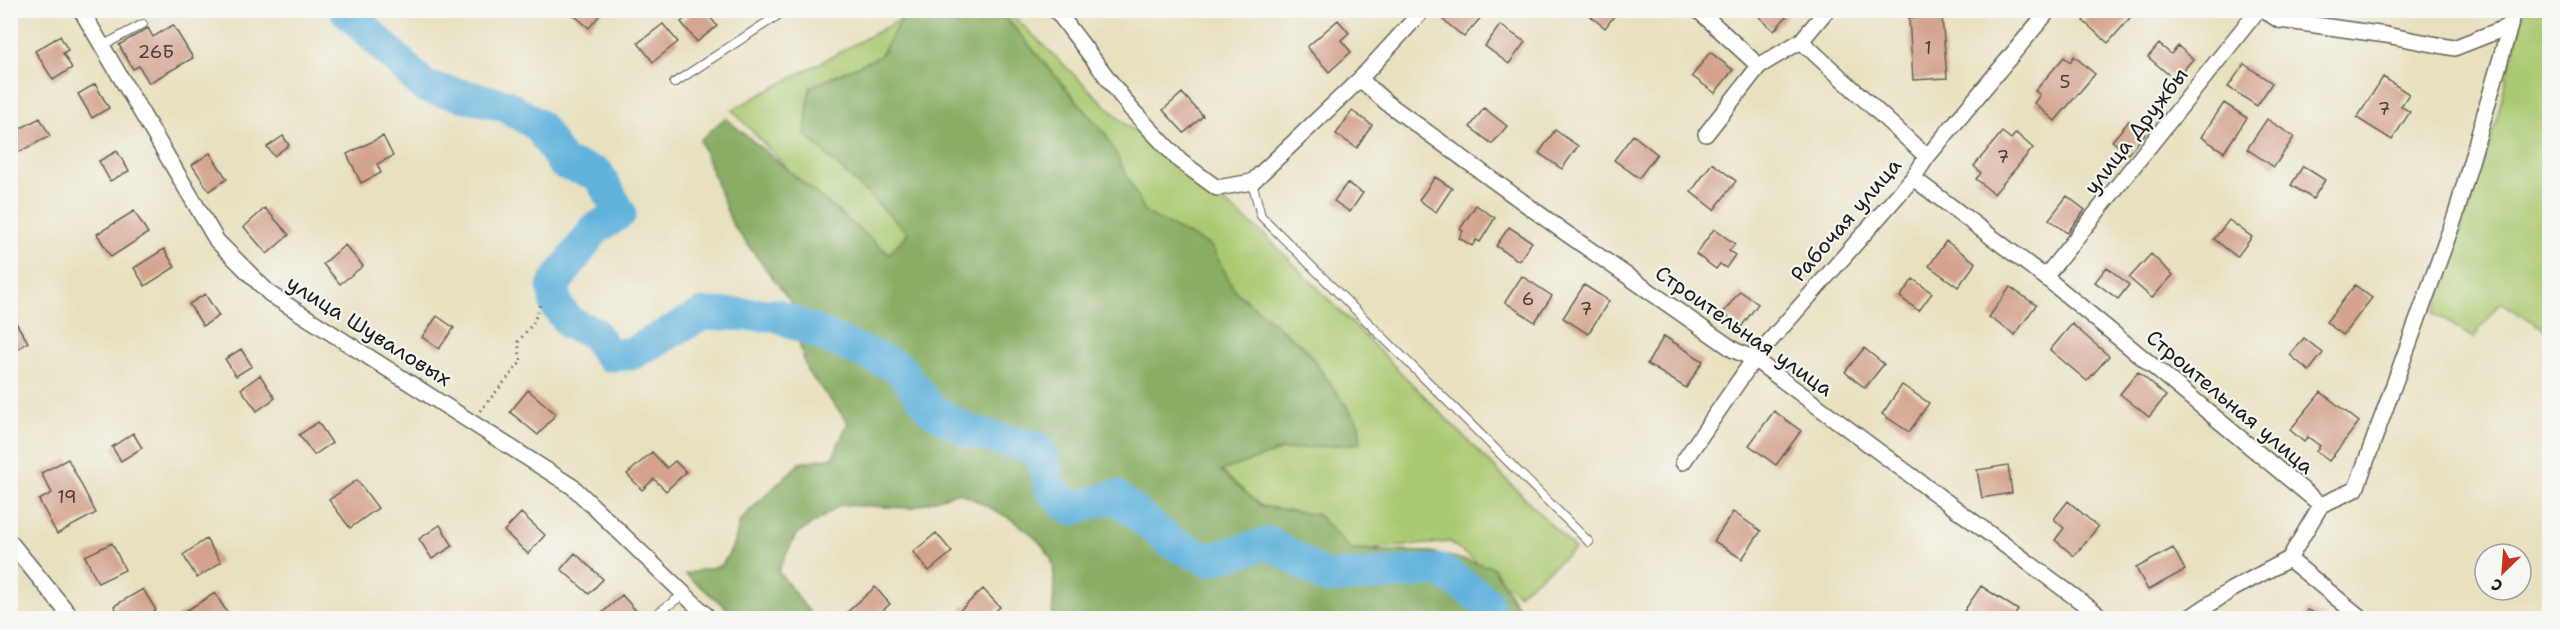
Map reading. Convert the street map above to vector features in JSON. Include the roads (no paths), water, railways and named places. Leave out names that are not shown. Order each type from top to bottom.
[{"type":"street","name":"улица Шуваловых","points":[[81,10],[217,241],[270,294],[573,487],[709,618]]},
{"type":"street","points":[[1056,10],[1131,109],[1180,161],[1217,188],[1252,182],[1360,79],[1423,10]]},
{"type":"street","points":[[1698,10],[1759,66]]},
{"type":"street","points":[[1706,134],[1759,66],[1801,41],[1827,10]]},
{"type":"street","name":"Рабочая улица","points":[[1683,462],[1754,359],[1913,178],[1927,157],[2049,10]]},
{"type":"street","name":"улица Дружбы","points":[[2045,277],[2260,10],[2279,20],[2386,35],[2454,48],[2510,26]]},
{"type":"street","points":[[2188,618],[2231,590],[2289,559],[2321,505],[2356,489],[2456,214],[2510,26],[2512,10]]},
{"type":"street","points":[[1801,41],[1927,157]]},
{"type":"street","name":"Строительная улица","points":[[1360,79],[1387,103],[1560,229],[1734,350],[1754,359],[2103,618]]},
{"type":"street","name":"Строительная улица","points":[[1913,178],[2045,277],[2321,505]]},
{"type":"street","points":[[10,542],[72,618]]},
{"type":"street","points":[[2289,559],[2361,618]]},
{"type":"lane","points":[[674,83],[786,10]]},
{"type":"lane","points":[[102,46],[143,24]]},
{"type":"lane","points":[[1252,182],[1261,216],[1589,542]]},
{"type":"lane","points":[[651,618],[684,594]]},
{"type":"waterway","points":[[346,10],[425,87],[505,105],[539,126],[563,163],[598,174],[620,213],[594,230],[553,286],[556,305],[571,324],[593,332],[609,355],[631,354],[703,314],[776,315],[898,367],[932,410],[968,431],[1039,449],[1052,490],[1072,509],[1115,496],[1171,542],[1208,560],[1270,543],[1327,578],[1440,570],[1486,601],[1490,618]]}]
